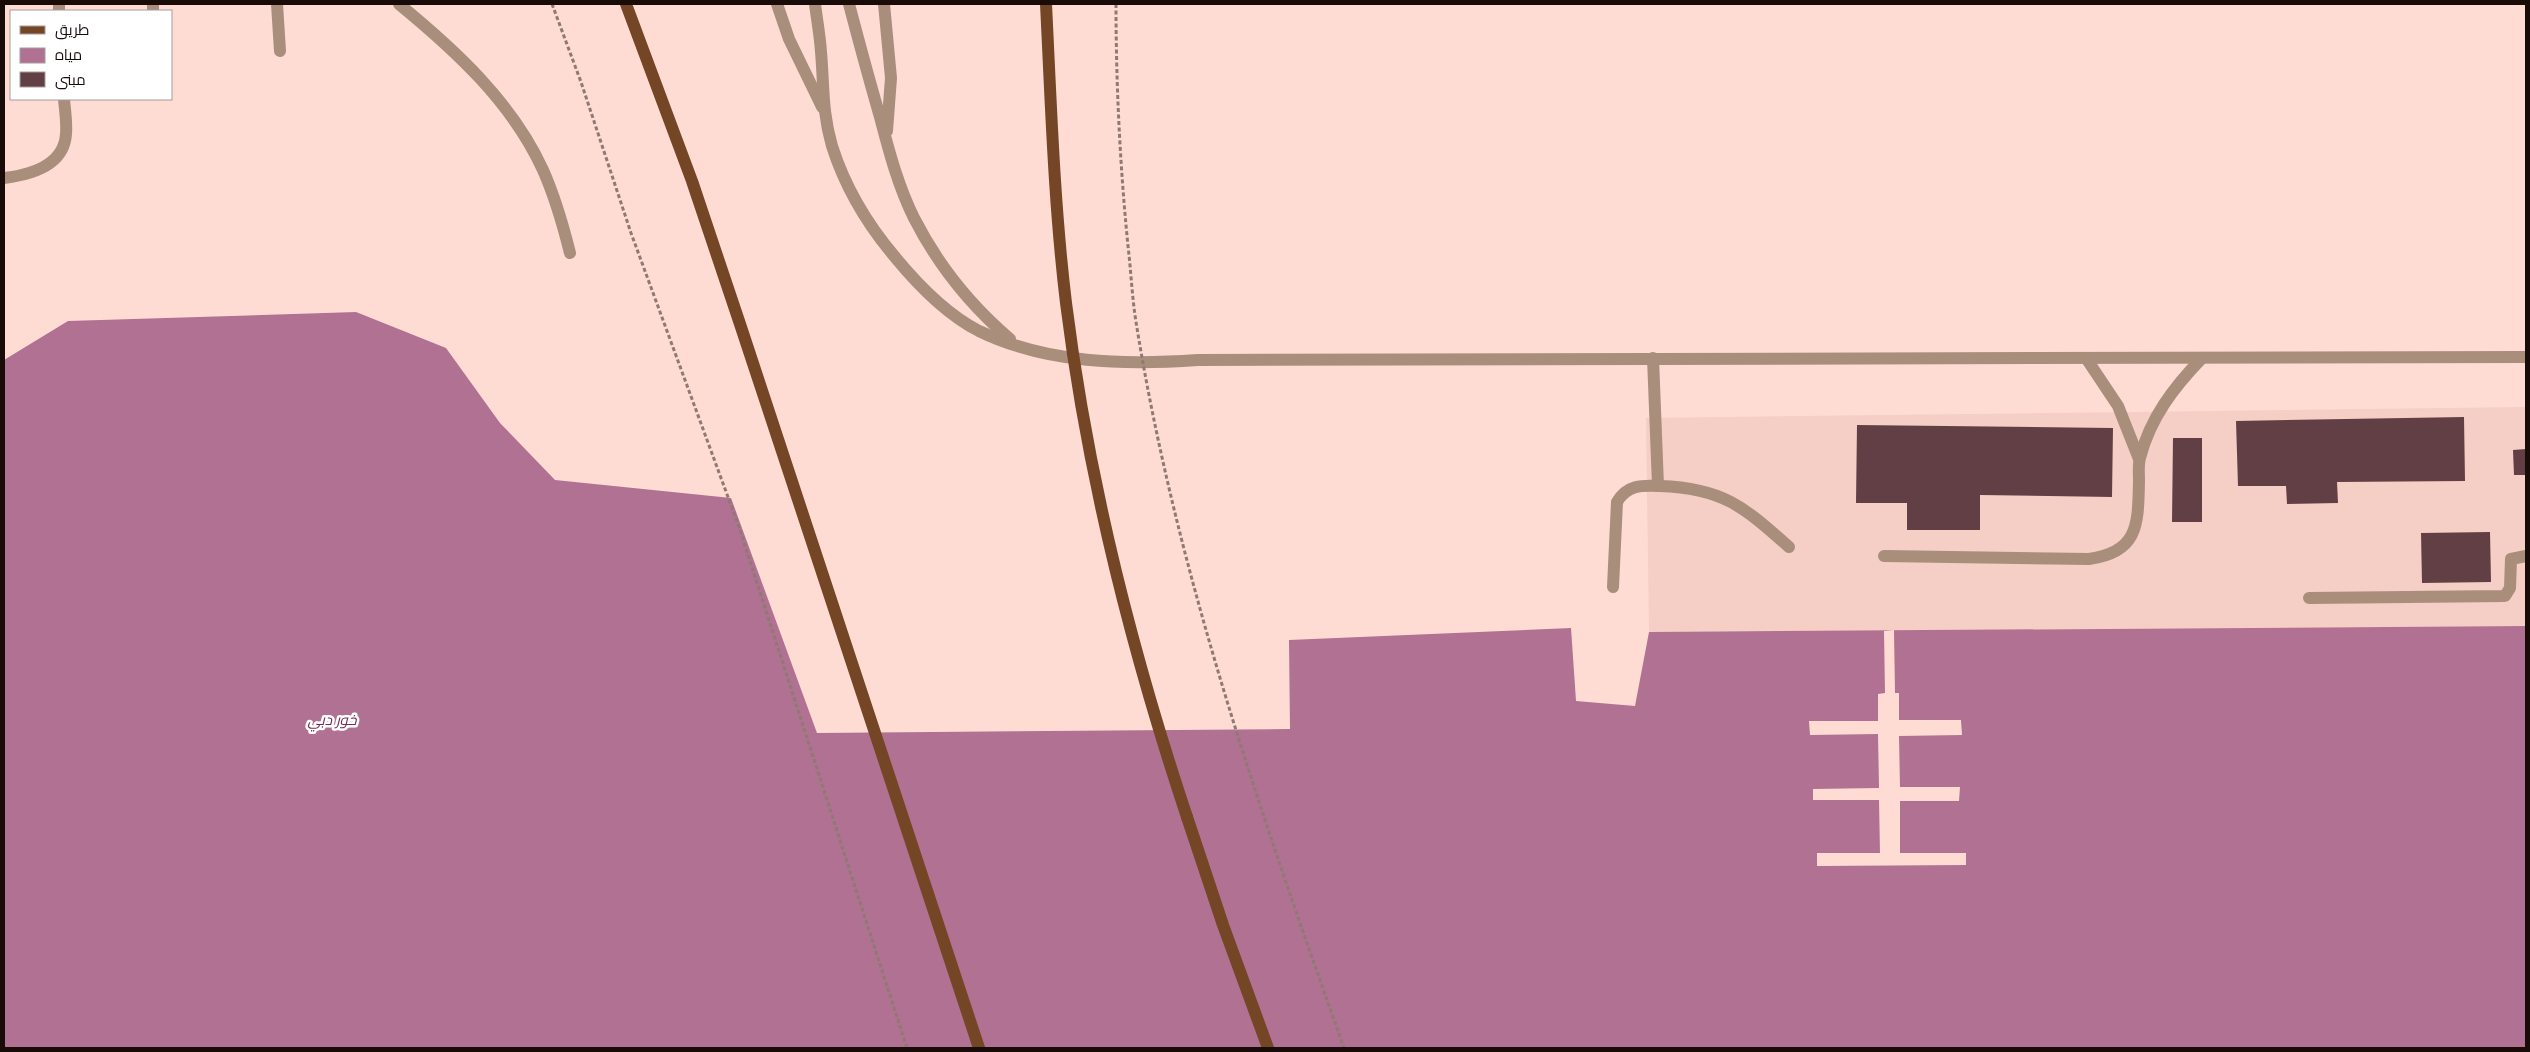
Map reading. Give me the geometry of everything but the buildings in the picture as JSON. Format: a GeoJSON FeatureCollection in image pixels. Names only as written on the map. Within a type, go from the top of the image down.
{"type":"FeatureCollection","features":[{"type":"Feature","properties":{"kind":"main road"},"geometry":{"type":"LineString","coordinates":[[626,4],[692,181],[978,1048]]}},
{"type":"Feature","properties":{"kind":"main road"},"geometry":{"type":"LineString","coordinates":[[1046,4],[1054,183],[1066,303],[1084,423],[1103,523],[1127,622],[1155,720],[1223,925],[1268,1048]]}},
{"type":"Feature","properties":{"kind":"street"},"geometry":{"type":"LineString","coordinates":[[277,4],[280,51]]}},
{"type":"Feature","properties":{"kind":"street"},"geometry":{"type":"LineString","coordinates":[[399,4],[465,63],[495,95],[522,130],[543,170],[559,210],[570,254]]}},
{"type":"Feature","properties":{"kind":"street"},"geometry":{"type":"LineString","coordinates":[[777,4],[804,74],[823,108]]}},
{"type":"Feature","properties":{"kind":"street"},"geometry":{"type":"LineString","coordinates":[[815,4],[822,52],[823,108],[832,146],[846,183],[864,217],[914,280],[944,308],[979,331],[1017,346],[1059,356],[1103,362],[1149,363],[1208,360],[1653,358],[2526,357]]}},
{"type":"Feature","properties":{"kind":"street"},"geometry":{"type":"LineString","coordinates":[[849,4],[900,186],[913,217],[934,254],[958,287],[986,318],[1017,346]]}},
{"type":"Feature","properties":{"kind":"street"},"geometry":{"type":"LineString","coordinates":[[884,4],[891,78],[886,139]]}},
{"type":"Feature","properties":{"kind":"street"},"geometry":{"type":"LineString","coordinates":[[4,178],[40,171],[57,157],[66,136],[64,100]]}},
{"type":"Feature","properties":{"kind":"street"},"geometry":{"type":"LineString","coordinates":[[1653,358],[1658,486]]}},
{"type":"Feature","properties":{"kind":"street"},"geometry":{"type":"LineString","coordinates":[[2086,358],[2118,406],[2139,459]]}},
{"type":"Feature","properties":{"kind":"street"},"geometry":{"type":"LineString","coordinates":[[1884,556],[2089,559],[2108,556],[2124,546],[2135,530],[2138,511],[2139,459],[2163,404],[2181,379],[2202,358]]}},
{"type":"Feature","properties":{"kind":"street"},"geometry":{"type":"LineString","coordinates":[[1613,587],[1617,502],[1622,493],[1631,487],[1692,487],[1721,496],[1753,516],[1789,547]]}},
{"type":"Feature","properties":{"kind":"street"},"geometry":{"type":"LineString","coordinates":[[2309,598],[2505,596],[2510,588],[2511,559],[2526,556]]}},
{"type":"Feature","properties":{"kind":"path"},"geometry":{"type":"LineString","coordinates":[[552,4],[581,82],[631,233],[738,528],[906,1048]]}},
{"type":"Feature","properties":{"kind":"path"},"geometry":{"type":"LineString","coordinates":[[1116,4],[1116,64],[1121,174],[1136,320],[1163,463],[1198,607],[1292,901],[1344,1048]]}},
{"type":"Feature","properties":{"kind":"shaded area"},"geometry":{"type":"Polygon","coordinates":[[[2526,407],[2526,626],[1649,632],[1646,418],[2526,407]]]}},
{"type":"Feature","properties":{"kind":"water","name":"خور دبي"},"geometry":{"type":"Polygon","coordinates":[[[356,312],[446,348],[500,423],[555,480],[731,498],[817,733],[1290,729],[1289,640],[1571,628],[1576,701],[1635,706],[1649,632],[2526,626],[2526,1048],[4,1048],[4,360],[68,321],[356,312]]]}},
{"type":"Feature","properties":{"kind":"pier"},"geometry":{"type":"Polygon","coordinates":[[[1894,630],[1895,693],[1899,693],[1899,720],[1961,720],[1962,735],[1899,736],[1900,787],[1960,787],[1959,801],[1900,801],[1900,853],[1966,853],[1966,865],[1817,866],[1817,853],[1880,853],[1879,800],[1813,800],[1813,789],[1879,788],[1878,734],[1810,735],[1809,721],[1878,721],[1878,694],[1885,693],[1884,631],[1894,630]]]}}]}
